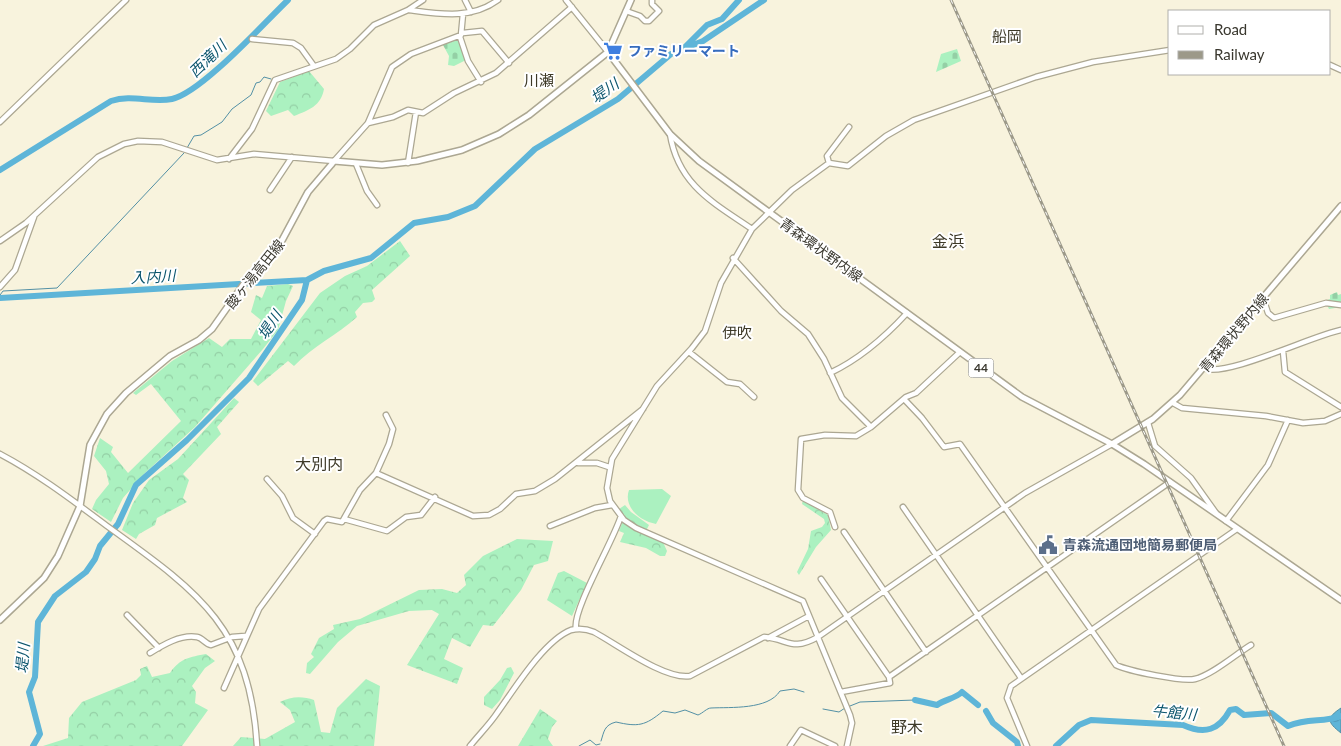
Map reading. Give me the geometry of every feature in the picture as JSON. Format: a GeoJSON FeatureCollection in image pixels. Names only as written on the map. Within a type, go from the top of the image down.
{"type":"FeatureCollection","features":[{"type":"Feature","properties":{"kind":"main road"},"geometry":{"type":"LineString","coordinates":[[334,161],[356,164],[408,163],[462,150],[499,134],[529,115],[608,52],[631,0]]}},
{"type":"Feature","properties":{"kind":"main road","name":"青森環状野内線"},"geometry":{"type":"LineString","coordinates":[[608,52],[670,134],[687,152],[1022,397],[1112,444],[1341,600]]}},
{"type":"Feature","properties":{"kind":"main road","name":"酸ヶ湯高田線"},"geometry":{"type":"LineString","coordinates":[[0,620],[52,568],[80,506],[90,445],[107,414],[126,393],[170,356],[199,340],[212,329],[248,278],[280,246],[308,192],[334,161]]}},
{"type":"Feature","properties":{"kind":"main road","name":"青森環状野内線"},"geometry":{"type":"LineString","coordinates":[[1112,444],[1148,423],[1173,403],[1341,206]]}},
{"type":"Feature","properties":{"kind":"street"},"geometry":{"type":"LineString","coordinates":[[0,122],[126,0]]}},
{"type":"Feature","properties":{"kind":"street"},"geometry":{"type":"LineString","coordinates":[[229,158],[252,129],[275,80],[330,62],[342,56],[368,28],[408,10],[423,0]]}},
{"type":"Feature","properties":{"kind":"street"},"geometry":{"type":"LineString","coordinates":[[465,0],[471,12]]}},
{"type":"Feature","properties":{"kind":"street"},"geometry":{"type":"LineString","coordinates":[[408,10],[463,14],[498,0]]}},
{"type":"Feature","properties":{"kind":"street"},"geometry":{"type":"LineString","coordinates":[[566,0],[608,52]]}},
{"type":"Feature","properties":{"kind":"street"},"geometry":{"type":"LineString","coordinates":[[626,11],[640,16],[645,21],[649,20],[659,11],[652,4],[652,0]]}},
{"type":"Feature","properties":{"kind":"street"},"geometry":{"type":"LineString","coordinates":[[368,123],[393,117],[408,110],[423,113],[454,93],[482,82],[509,63],[572,7]]}},
{"type":"Feature","properties":{"kind":"street"},"geometry":{"type":"LineString","coordinates":[[463,14],[461,35],[468,61],[482,82]]}},
{"type":"Feature","properties":{"kind":"street"},"geometry":{"type":"LineString","coordinates":[[0,241],[35,216],[98,157],[124,144],[156,142],[211,159],[254,154],[334,161],[368,123],[389,72],[398,62],[411,54],[461,35],[482,30],[509,63]]}},
{"type":"Feature","properties":{"kind":"street"},"geometry":{"type":"LineString","coordinates":[[252,39],[293,43],[301,48],[314,66]]}},
{"type":"Feature","properties":{"kind":"street"},"geometry":{"type":"LineString","coordinates":[[847,746],[852,723],[803,601],[636,528],[621,516],[612,505],[606,488],[609,467],[657,386],[689,352],[708,326],[721,283],[733,258],[752,229],[792,190],[829,163],[848,166],[886,136],[913,120],[1023,81],[1093,62],[1168,50]]}},
{"type":"Feature","properties":{"kind":"street"},"geometry":{"type":"LineString","coordinates":[[408,163],[416,112]]}},
{"type":"Feature","properties":{"kind":"street"},"geometry":{"type":"LineString","coordinates":[[829,163],[827,156],[848,127]]}},
{"type":"Feature","properties":{"kind":"street"},"geometry":{"type":"LineString","coordinates":[[670,134],[672,146],[684,172],[692,183],[711,203],[752,229]]}},
{"type":"Feature","properties":{"kind":"street"},"geometry":{"type":"LineString","coordinates":[[270,190],[292,156]]}},
{"type":"Feature","properties":{"kind":"street"},"geometry":{"type":"LineString","coordinates":[[356,164],[367,191],[377,205]]}},
{"type":"Feature","properties":{"kind":"street"},"geometry":{"type":"LineString","coordinates":[[0,287],[15,270],[35,216]]}},
{"type":"Feature","properties":{"kind":"street"},"geometry":{"type":"LineString","coordinates":[[733,258],[782,311],[808,334],[824,359],[842,398],[870,427]]}},
{"type":"Feature","properties":{"kind":"street"},"geometry":{"type":"LineString","coordinates":[[1263,298],[1268,313],[1274,318],[1326,303],[1341,304]]}},
{"type":"Feature","properties":{"kind":"street"},"geometry":{"type":"LineString","coordinates":[[830,373],[850,363],[876,344],[907,313]]}},
{"type":"Feature","properties":{"kind":"street"},"geometry":{"type":"LineString","coordinates":[[1204,368],[1214,371],[1283,351],[1341,330]]}},
{"type":"Feature","properties":{"kind":"street"},"geometry":{"type":"LineString","coordinates":[[1283,351],[1285,372],[1341,407]]}},
{"type":"Feature","properties":{"kind":"street"},"geometry":{"type":"LineString","coordinates":[[689,352],[727,382],[740,384],[754,397]]}},
{"type":"Feature","properties":{"kind":"street"},"geometry":{"type":"LineString","coordinates":[[835,527],[830,512],[803,498],[798,490],[801,439],[825,435],[856,436],[904,399],[916,393],[960,352]]}},
{"type":"Feature","properties":{"kind":"street"},"geometry":{"type":"LineString","coordinates":[[904,399],[922,418],[944,448],[960,444],[1111,661],[1123,668],[1185,680],[1196,679],[1251,644]]}},
{"type":"Feature","properties":{"kind":"street"},"geometry":{"type":"LineString","coordinates":[[1173,403],[1182,408],[1316,423],[1341,414]]}},
{"type":"Feature","properties":{"kind":"street"},"geometry":{"type":"LineString","coordinates":[[376,474],[392,482],[435,497],[473,516],[489,515],[500,509],[516,494],[535,491],[578,463],[642,409]]}},
{"type":"Feature","properties":{"kind":"street"},"geometry":{"type":"LineString","coordinates":[[224,688],[245,636],[263,602],[326,519],[341,522],[360,490],[376,474],[392,433],[391,423],[386,415]]}},
{"type":"Feature","properties":{"kind":"street"},"geometry":{"type":"LineString","coordinates":[[1226,521],[1268,465],[1288,420]]}},
{"type":"Feature","properties":{"kind":"street"},"geometry":{"type":"LineString","coordinates":[[1148,423],[1155,446],[1191,478],[1216,514]]}},
{"type":"Feature","properties":{"kind":"street"},"geometry":{"type":"LineString","coordinates":[[470,746],[496,715],[520,677],[561,636],[576,629],[594,632],[665,672],[679,677],[690,676],[759,639],[768,638],[798,645],[818,637],[1039,484],[1112,444]]}},
{"type":"Feature","properties":{"kind":"street"},"geometry":{"type":"LineString","coordinates":[[0,454],[34,472],[171,572],[198,595],[229,638],[237,655],[254,707],[257,746]]}},
{"type":"Feature","properties":{"kind":"street"},"geometry":{"type":"LineString","coordinates":[[578,463],[597,463],[609,467]]}},
{"type":"Feature","properties":{"kind":"street"},"geometry":{"type":"LineString","coordinates":[[267,479],[282,496],[293,518],[316,534]]}},
{"type":"Feature","properties":{"kind":"street"},"geometry":{"type":"LineString","coordinates":[[889,677],[1170,482]]}},
{"type":"Feature","properties":{"kind":"street"},"geometry":{"type":"LineString","coordinates":[[344,519],[387,531],[406,518],[420,515],[435,497]]}},
{"type":"Feature","properties":{"kind":"street"},"geometry":{"type":"LineString","coordinates":[[550,526],[595,508],[612,505]]}},
{"type":"Feature","properties":{"kind":"street"},"geometry":{"type":"LineString","coordinates":[[903,508],[1022,678]]}},
{"type":"Feature","properties":{"kind":"street"},"geometry":{"type":"LineString","coordinates":[[576,629],[574,622],[621,516]]}},
{"type":"Feature","properties":{"kind":"street"},"geometry":{"type":"LineString","coordinates":[[1027,746],[1007,694],[1011,686],[1237,529]]}},
{"type":"Feature","properties":{"kind":"street"},"geometry":{"type":"LineString","coordinates":[[844,532],[926,652]]}},
{"type":"Feature","properties":{"kind":"street"},"geometry":{"type":"LineString","coordinates":[[820,579],[889,677],[890,683],[841,692]]}},
{"type":"Feature","properties":{"kind":"street"},"geometry":{"type":"LineString","coordinates":[[127,615],[159,648]]}},
{"type":"Feature","properties":{"kind":"street"},"geometry":{"type":"LineString","coordinates":[[768,638],[809,616]]}},
{"type":"Feature","properties":{"kind":"street"},"geometry":{"type":"LineString","coordinates":[[150,653],[188,637],[198,637],[209,645],[229,638],[245,636]]}},
{"type":"Feature","properties":{"kind":"street"},"geometry":{"type":"LineString","coordinates":[[790,746],[801,730],[835,746]]}},
{"type":"Feature","properties":{"kind":"green space"},"geometry":{"type":"Polygon","coordinates":[[[459,39],[466,60],[454,66],[448,65],[449,56],[443,45],[459,39]]]}},
{"type":"Feature","properties":{"kind":"green space"},"geometry":{"type":"Polygon","coordinates":[[[957,49],[961,61],[936,72],[941,54],[957,49]]]}},
{"type":"Feature","properties":{"kind":"green space"},"geometry":{"type":"Polygon","coordinates":[[[309,71],[324,89],[320,100],[309,109],[294,116],[288,110],[271,116],[266,111],[280,82],[309,71]]]}},
{"type":"Feature","properties":{"kind":"green space"},"geometry":{"type":"Polygon","coordinates":[[[400,241],[410,256],[372,290],[375,299],[372,302],[363,303],[355,312],[357,317],[309,352],[294,366],[288,361],[258,386],[253,381],[320,293],[345,276],[367,266],[400,241]]]}},
{"type":"Feature","properties":{"kind":"green space"},"geometry":{"type":"Polygon","coordinates":[[[288,284],[293,286],[286,301],[278,330],[263,349],[195,427],[145,473],[123,498],[111,522],[92,509],[96,500],[109,484],[106,471],[94,456],[100,438],[113,447],[111,452],[128,473],[181,421],[151,384],[136,395],[133,393],[172,361],[209,338],[222,347],[230,339],[251,339],[261,320],[251,312],[256,295],[262,298],[267,286],[288,284]]]}},
{"type":"Feature","properties":{"kind":"green space"},"geometry":{"type":"Polygon","coordinates":[[[1337,292],[1338,295],[1341,294],[1341,307],[1329,309],[1325,301],[1330,299],[1330,295],[1337,292]]]}},
{"type":"Feature","properties":{"kind":"green space"},"geometry":{"type":"Polygon","coordinates":[[[234,398],[239,402],[217,427],[221,434],[183,474],[189,480],[183,498],[187,502],[157,518],[155,525],[139,534],[136,539],[122,530],[133,503],[149,480],[178,459],[234,398]]]}},
{"type":"Feature","properties":{"kind":"green space"},"geometry":{"type":"Polygon","coordinates":[[[662,489],[671,496],[656,524],[644,520],[634,512],[628,502],[629,490],[662,489]]]}},
{"type":"Feature","properties":{"kind":"green space"},"geometry":{"type":"Polygon","coordinates":[[[803,501],[828,515],[831,530],[816,547],[799,575],[797,572],[808,549],[811,531],[822,527],[825,523],[824,519],[802,504],[803,501]]]}},
{"type":"Feature","properties":{"kind":"green space"},"geometry":{"type":"Polygon","coordinates":[[[625,505],[631,512],[649,525],[645,533],[662,540],[667,551],[665,556],[660,556],[646,548],[620,542],[624,533],[619,531],[625,516],[619,509],[625,505]]]}},
{"type":"Feature","properties":{"kind":"green space"},"geometry":{"type":"Polygon","coordinates":[[[517,539],[553,541],[548,561],[534,565],[521,590],[493,626],[483,625],[470,647],[452,638],[444,659],[463,668],[457,684],[407,665],[439,614],[432,610],[409,611],[357,626],[338,642],[310,674],[306,673],[307,663],[314,657],[311,654],[319,638],[334,629],[333,625],[360,619],[419,590],[442,589],[457,593],[466,585],[464,575],[483,556],[517,539]]]}},
{"type":"Feature","properties":{"kind":"green space"},"geometry":{"type":"Polygon","coordinates":[[[564,571],[587,583],[572,616],[547,600],[558,573],[564,571]]]}},
{"type":"Feature","properties":{"kind":"green space"},"geometry":{"type":"Polygon","coordinates":[[[206,654],[215,661],[205,668],[192,686],[196,692],[195,703],[208,710],[182,746],[43,746],[68,738],[69,718],[82,702],[136,680],[141,675],[140,669],[147,666],[152,677],[170,673],[182,661],[190,657],[206,654]]]}},
{"type":"Feature","properties":{"kind":"green space"},"geometry":{"type":"Polygon","coordinates":[[[511,667],[514,673],[500,700],[492,709],[484,705],[484,697],[500,680],[507,668],[511,667]]]}},
{"type":"Feature","properties":{"kind":"green space"},"geometry":{"type":"Polygon","coordinates":[[[366,679],[380,686],[374,746],[233,746],[241,737],[265,739],[295,722],[290,710],[280,702],[293,698],[301,697],[314,700],[321,732],[330,733],[337,708],[366,679]]]}},
{"type":"Feature","properties":{"kind":"green space"},"geometry":{"type":"Polygon","coordinates":[[[540,709],[557,721],[552,727],[548,739],[553,746],[518,746],[540,709]]]}},
{"type":"Feature","properties":{"kind":"water"},"geometry":{"type":"Polygon","coordinates":[[[1341,708],[1341,733],[1333,726],[1330,720],[1341,708]]]}},
{"type":"Feature","properties":{"kind":"waterway","name":"西滝川"},"geometry":{"type":"LineString","coordinates":[[0,170],[111,101],[126,98],[164,100],[184,94],[215,71],[288,0]]}},
{"type":"Feature","properties":{"kind":"waterway","name":"堤川"},"geometry":{"type":"LineString","coordinates":[[685,47],[707,25],[722,19],[739,0]]}},
{"type":"Feature","properties":{"kind":"waterway","name":"堤川"},"geometry":{"type":"LineString","coordinates":[[33,746],[40,734],[29,692],[35,677],[38,622],[55,596],[86,572],[95,559],[100,546],[118,524],[136,485],[187,440],[249,378],[302,300],[307,280],[324,271],[371,258],[414,223],[448,217],[475,206],[535,149],[618,99],[671,54],[703,41],[764,0]]}},
{"type":"Feature","properties":{"kind":"waterway"},"geometry":{"type":"LineString","coordinates":[[187,148],[194,136],[201,135],[222,122],[232,109],[251,95],[256,83],[260,82],[264,77],[271,79]]}},
{"type":"Feature","properties":{"kind":"waterway"},"geometry":{"type":"LineString","coordinates":[[0,295],[3,291],[57,288],[184,153]]}},
{"type":"Feature","properties":{"kind":"waterway","name":"入内川"},"geometry":{"type":"LineString","coordinates":[[0,298],[307,280]]}},
{"type":"Feature","properties":{"kind":"waterway"},"geometry":{"type":"LineString","coordinates":[[601,741],[607,727],[616,722],[636,725],[651,720],[663,711],[675,713],[685,710],[698,715],[709,708],[748,706],[767,702],[780,691],[794,689],[804,692]]}},
{"type":"Feature","properties":{"kind":"waterway","name":"牛館川"},"geometry":{"type":"LineString","coordinates":[[915,700],[937,705],[962,692],[978,705]]}},
{"type":"Feature","properties":{"kind":"waterway"},"geometry":{"type":"LineString","coordinates":[[850,706],[860,702],[915,700]]}},
{"type":"Feature","properties":{"kind":"waterway"},"geometry":{"type":"LineString","coordinates":[[823,709],[839,712],[845,708]]}},
{"type":"Feature","properties":{"kind":"waterway","name":"牛館川"},"geometry":{"type":"LineString","coordinates":[[1056,746],[1079,725],[1091,720],[1183,725],[1198,730],[1205,730],[1216,726],[1226,717],[1230,710],[1236,709],[1244,715],[1271,713],[1288,726],[1341,716]]}},
{"type":"Feature","properties":{"kind":"waterway","name":"牛館川"},"geometry":{"type":"LineString","coordinates":[[986,711],[993,723],[1017,742],[1018,746]]}},
{"type":"Feature","properties":{"kind":"waterway"},"geometry":{"type":"LineString","coordinates":[[579,746],[590,740],[596,745],[600,744]]}},
{"type":"Feature","properties":{"kind":"railway"},"geometry":{"type":"LineString","coordinates":[[951,0],[1284,746]]}},
{"type":"Feature","properties":{"kind":"place","name":"ファミリーマート"},"geometry":{"type":"Point","coordinates":[613,51]}},
{"type":"Feature","properties":{"kind":"place","name":"青森流通団地簡易郵便局"},"geometry":{"type":"Point","coordinates":[1048,545]}},
{"type":"Feature","properties":{"kind":"district","name":"船岡"},"geometry":{"type":"Point","coordinates":[1007,37]}},
{"type":"Feature","properties":{"kind":"district","name":"川瀬"},"geometry":{"type":"Point","coordinates":[539,81]}},
{"type":"Feature","properties":{"kind":"district","name":"金浜"},"geometry":{"type":"Point","coordinates":[948,241]}},
{"type":"Feature","properties":{"kind":"district","name":"伊吹"},"geometry":{"type":"Point","coordinates":[737,333]}},
{"type":"Feature","properties":{"kind":"district","name":"大別内"},"geometry":{"type":"Point","coordinates":[319,464]}},
{"type":"Feature","properties":{"kind":"district","name":"野木"},"geometry":{"type":"Point","coordinates":[907,727]}}]}
